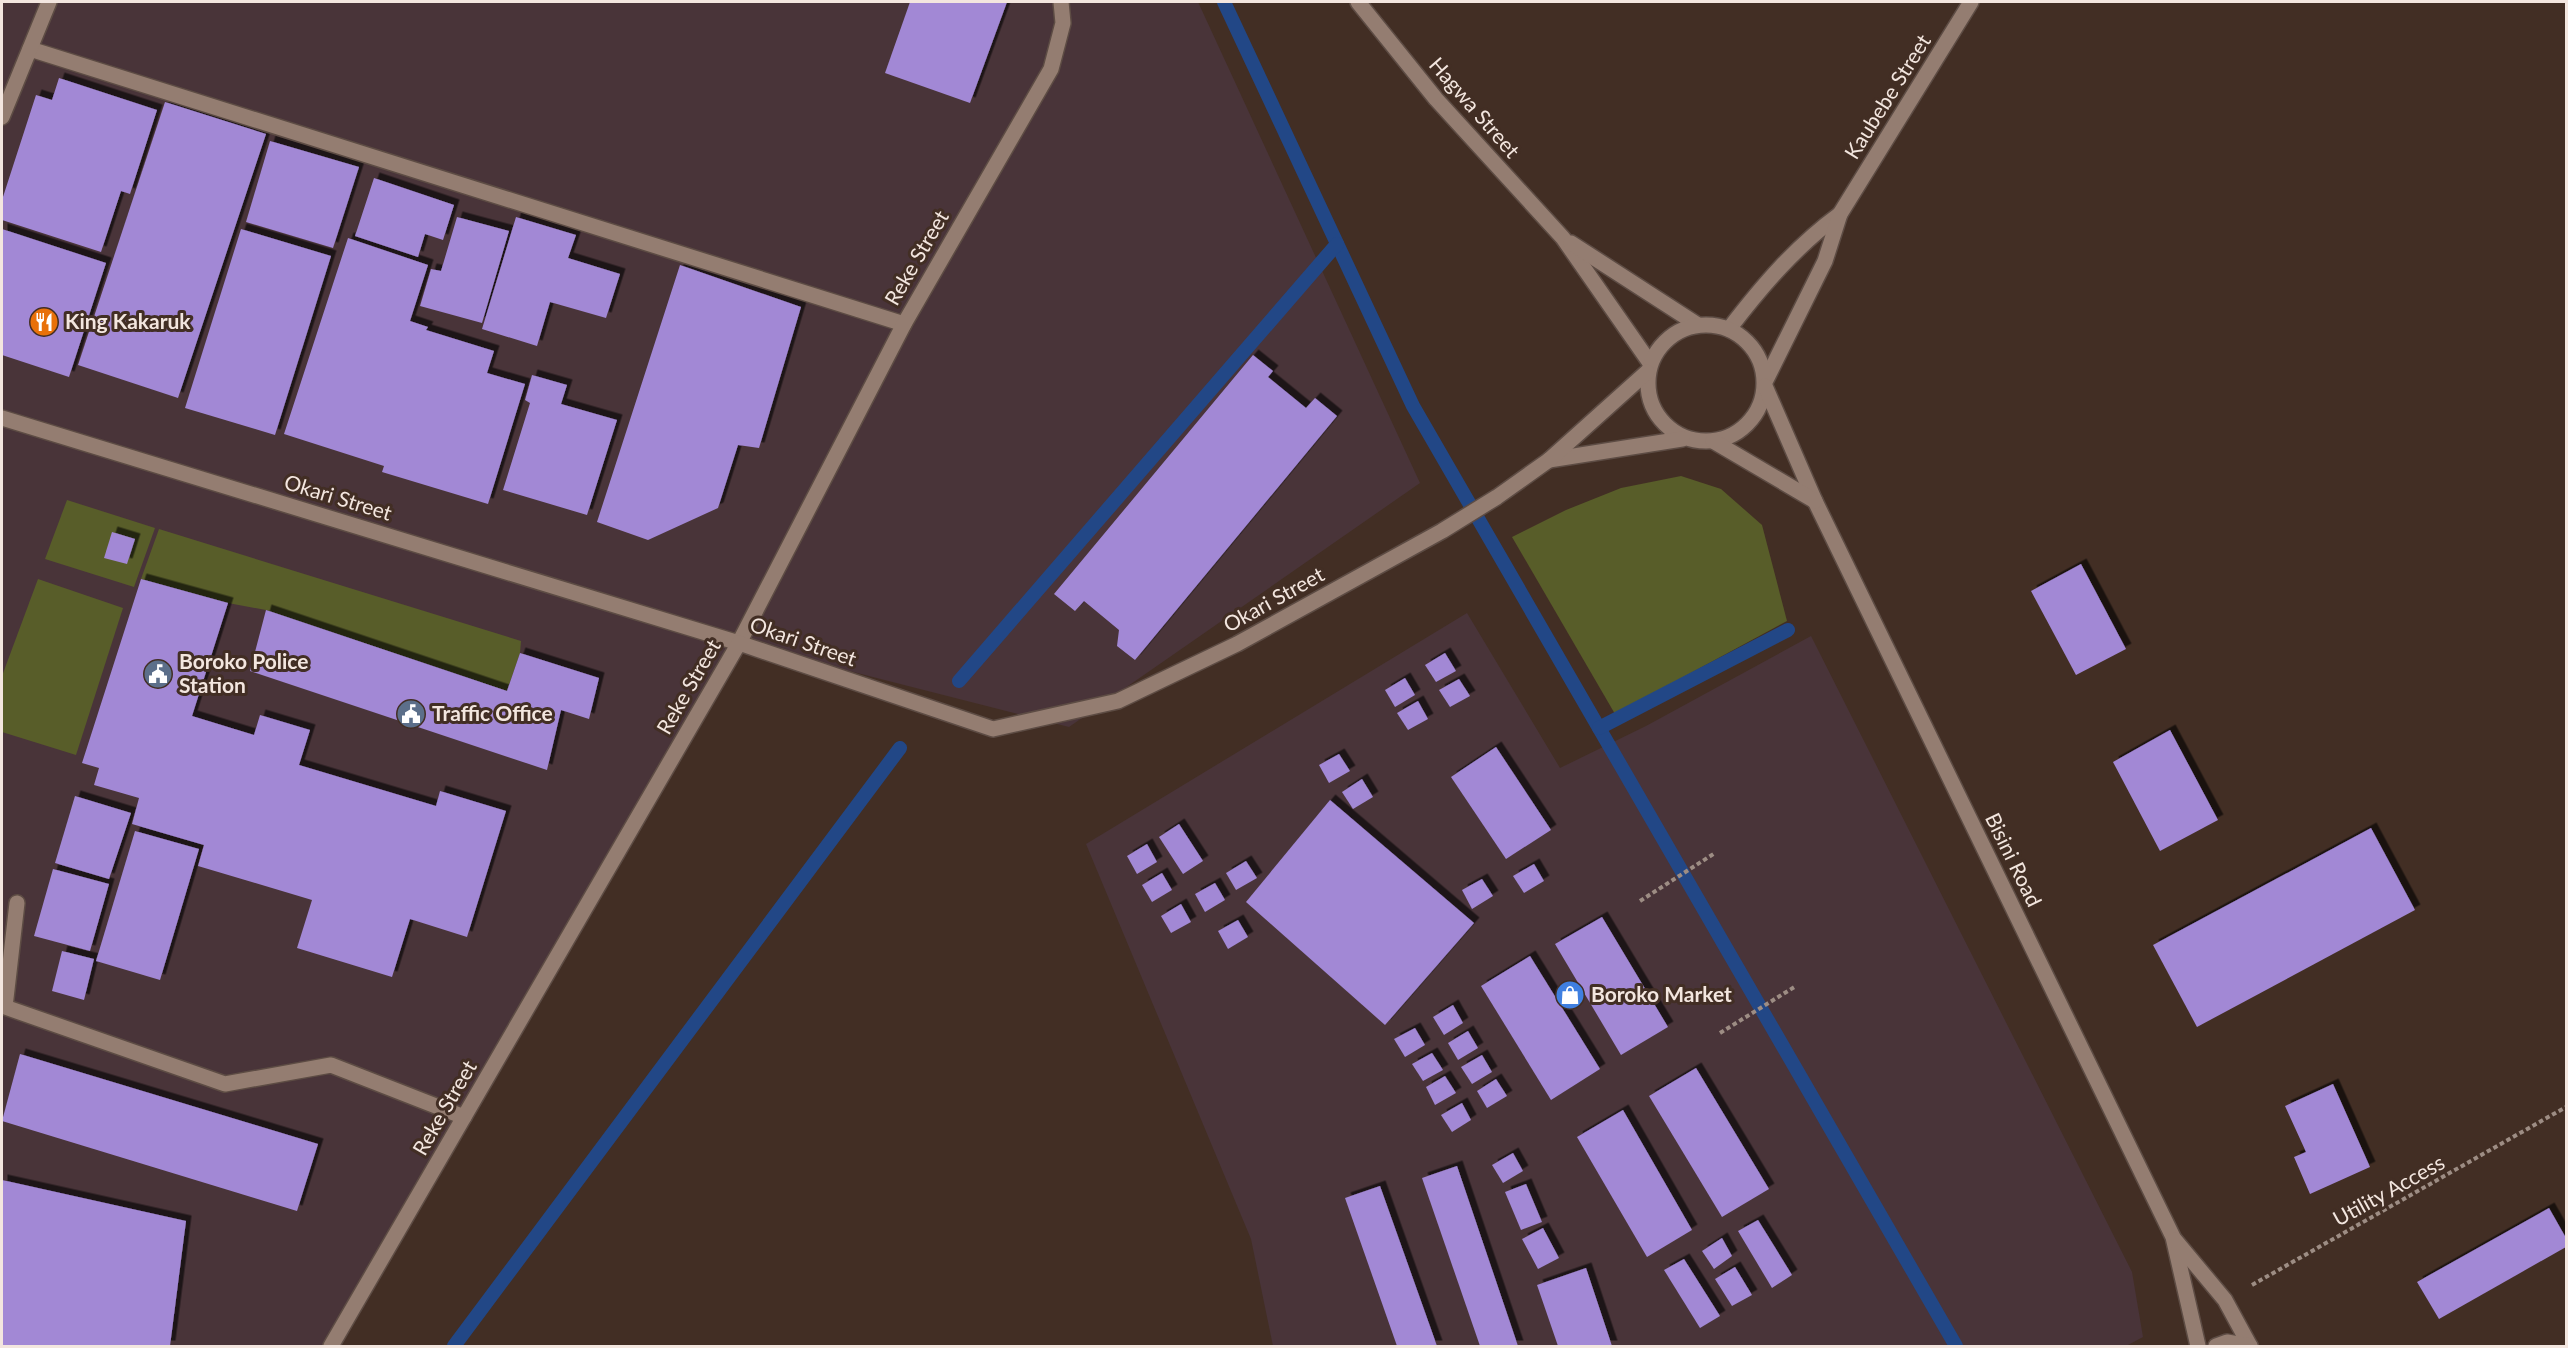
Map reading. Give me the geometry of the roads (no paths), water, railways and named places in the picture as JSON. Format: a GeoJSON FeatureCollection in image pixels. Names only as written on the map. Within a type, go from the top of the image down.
{"type":"FeatureCollection","features":[{"type":"Feature","properties":{"kind":"street"},"geometry":{"type":"LineString","coordinates":[[2,117],[49,2]]}},
{"type":"Feature","properties":{"kind":"street","name":"Reke Street"},"geometry":{"type":"LineString","coordinates":[[331,1347],[739,642],[904,324],[1051,69],[1063,23],[1061,2]]}},
{"type":"Feature","properties":{"kind":"street","name":"Hagwa Street"},"geometry":{"type":"LineString","coordinates":[[1358,2],[1436,99],[1563,238],[1649,368]]}},
{"type":"Feature","properties":{"kind":"street","name":"Kaubebe Street"},"geometry":{"type":"LineString","coordinates":[[1765,384],[1825,261],[1840,214],[1971,2]]}},
{"type":"Feature","properties":{"kind":"street"},"geometry":{"type":"LineString","coordinates":[[30,49],[904,324]]}},
{"type":"Feature","properties":{"kind":"street","name":"Kaubebe Street"},"geometry":{"type":"LineString","coordinates":[[1729,329],[1767,280],[1816,231],[1840,214]]}},
{"type":"Feature","properties":{"kind":"street","name":"Hagwa Street"},"geometry":{"type":"LineString","coordinates":[[1563,238],[1698,325]]}},
{"type":"Feature","properties":{"kind":"street"},"geometry":{"type":"LineString","coordinates":[[1698,325],[1729,329],[1740,336],[1759,356],[1765,384],[1762,402],[1756,415],[1745,427],[1733,436],[1703,442],[1682,439],[1659,418],[1650,402],[1649,368],[1666,340],[1698,325]]}},
{"type":"Feature","properties":{"kind":"street","name":"Okari Street"},"geometry":{"type":"LineString","coordinates":[[2,418],[739,642],[993,729],[1118,701],[1237,644],[1442,531],[1497,497],[1549,460],[1649,368]]}},
{"type":"Feature","properties":{"kind":"street","name":"Bisini Road"},"geometry":{"type":"LineString","coordinates":[[1765,384],[1815,501],[2173,1237],[2198,1347]]}},
{"type":"Feature","properties":{"kind":"street","name":"Okari Street"},"geometry":{"type":"LineString","coordinates":[[1549,460],[1682,439]]}},
{"type":"Feature","properties":{"kind":"street"},"geometry":{"type":"LineString","coordinates":[[1713,441],[1815,501]]}},
{"type":"Feature","properties":{"kind":"street"},"geometry":{"type":"LineString","coordinates":[[17,903],[5,1007],[225,1084],[331,1065],[464,1117]]}},
{"type":"Feature","properties":{"kind":"street","name":"Bisini Road"},"geometry":{"type":"LineString","coordinates":[[2173,1237],[2225,1300],[2250,1346]]}},
{"type":"Feature","properties":{"kind":"street"},"geometry":{"type":"LineString","coordinates":[[2216,1347],[2228,1342],[2250,1346]]}},
{"type":"Feature","properties":{"kind":"waterway"},"geometry":{"type":"LineString","coordinates":[[1224,2],[1413,406],[1956,1346]]}},
{"type":"Feature","properties":{"kind":"waterway"},"geometry":{"type":"LineString","coordinates":[[959,681],[1337,244]]}},
{"type":"Feature","properties":{"kind":"waterway"},"geometry":{"type":"LineString","coordinates":[[1599,728],[1788,630]]}},
{"type":"Feature","properties":{"kind":"waterway"},"geometry":{"type":"LineString","coordinates":[[454,1346],[900,748]]}},
{"type":"Feature","properties":{"kind":"place","name":"King Kakaruk"},"geometry":{"type":"Point","coordinates":[44,322]}},
{"type":"Feature","properties":{"kind":"place","name":"Boroko Police Station"},"geometry":{"type":"Point","coordinates":[158,674]}},
{"type":"Feature","properties":{"kind":"place","name":"Traffic Office"},"geometry":{"type":"Point","coordinates":[411,714]}},
{"type":"Feature","properties":{"kind":"place","name":"Boroko Market"},"geometry":{"type":"Point","coordinates":[1570,995]}}]}
